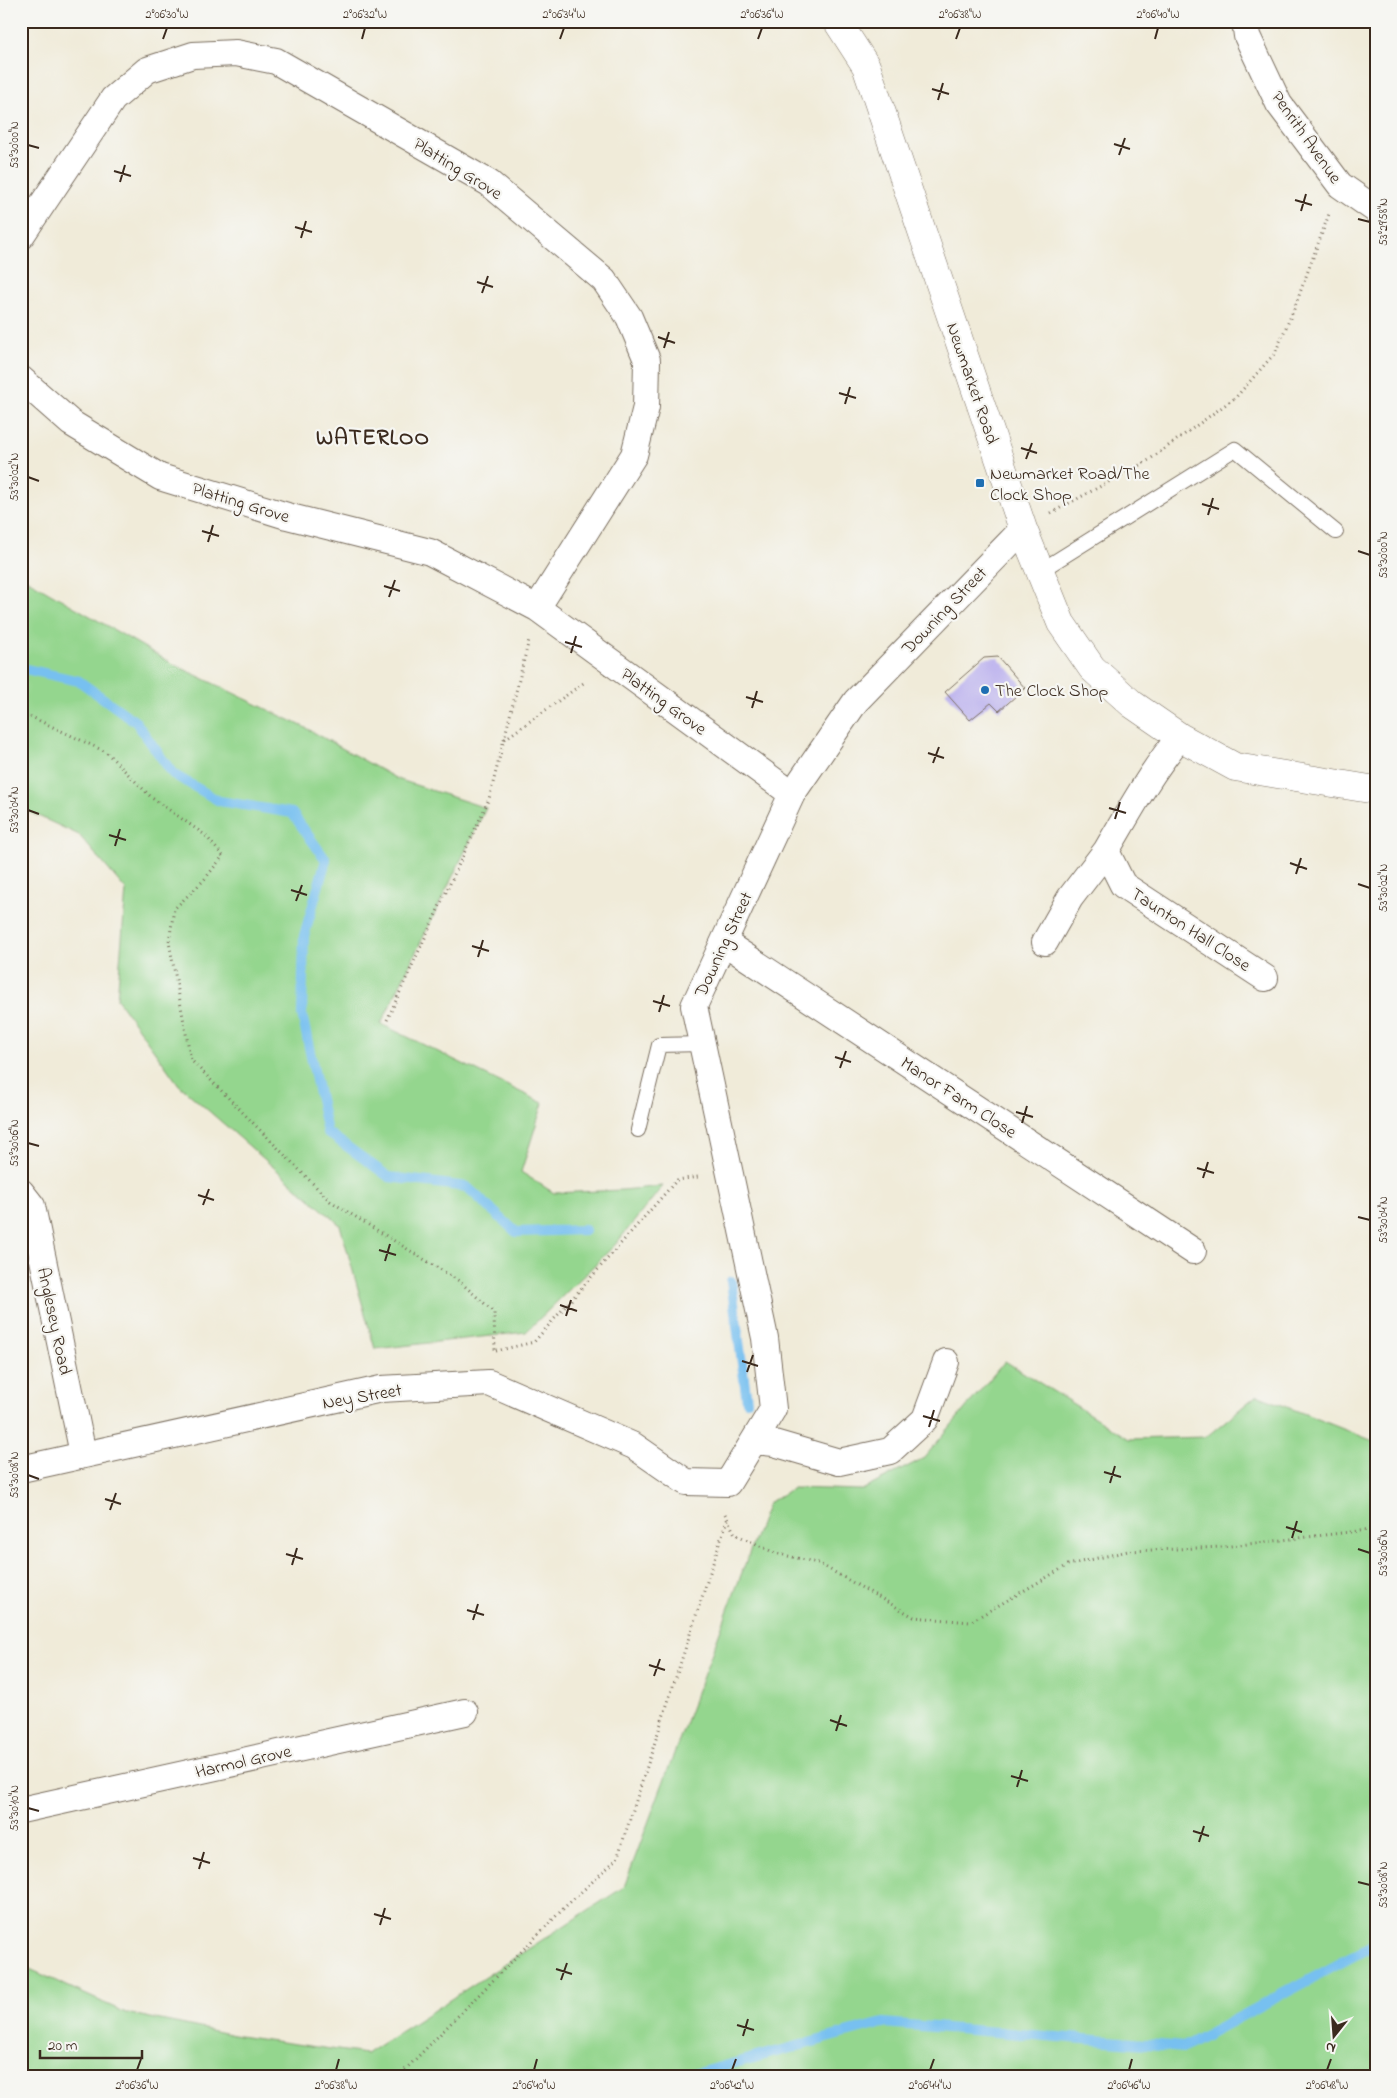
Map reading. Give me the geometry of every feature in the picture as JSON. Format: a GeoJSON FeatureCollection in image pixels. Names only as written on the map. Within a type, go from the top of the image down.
{"type":"FeatureCollection","features":[{"type":"Feature","properties":{"kind":"street","name":"Newmarket Road"},"geometry":{"type":"LineString","coordinates":[[837,21],[866,66],[1023,529],[1061,623],[1092,668],[1132,704],[1180,737],[1236,767],[1376,790]]}},
{"type":"Feature","properties":{"kind":"street","name":"Penrith Avenue"},"geometry":{"type":"LineString","coordinates":[[1245,21],[1247,36],[1279,104],[1340,186],[1376,210]]}},
{"type":"Feature","properties":{"kind":"street","name":"Platting Grove"},"geometry":{"type":"LineString","coordinates":[[21,236],[113,99],[147,70],[193,55],[236,53],[276,62],[489,183],[604,280],[629,317],[647,360],[646,407],[634,455],[537,608]]}},
{"type":"Feature","properties":{"kind":"street","name":"Platting Grove"},"geometry":{"type":"LineString","coordinates":[[21,379],[71,423],[160,478],[287,516],[430,552],[537,608],[792,794]]}},
{"type":"Feature","properties":{"kind":"street","name":"Downing Street"},"geometry":{"type":"LineString","coordinates":[[697,1482],[728,1483],[774,1409],[765,1338],[694,1006],[725,943],[792,794],[856,701],[1023,529]]}},
{"type":"Feature","properties":{"kind":"street"},"geometry":{"type":"LineString","coordinates":[[1045,942],[1070,898],[1106,851],[1142,790],[1180,737]]}},
{"type":"Feature","properties":{"kind":"street","name":"Taunton Hall Close"},"geometry":{"type":"LineString","coordinates":[[1106,851],[1123,885],[1265,978]]}},
{"type":"Feature","properties":{"kind":"street","name":"Manor Farm Close"},"geometry":{"type":"LineString","coordinates":[[725,943],[1193,1251]]}},
{"type":"Feature","properties":{"kind":"street","name":"Anglesey Road"},"geometry":{"type":"LineString","coordinates":[[21,1192],[32,1206],[83,1454]]}},
{"type":"Feature","properties":{"kind":"street"},"geometry":{"type":"LineString","coordinates":[[754,1441],[774,1443],[839,1462],[890,1451],[924,1419],[946,1362]]}},
{"type":"Feature","properties":{"kind":"street","name":"Ney Street"},"geometry":{"type":"LineString","coordinates":[[21,1469],[381,1389],[489,1382],[634,1446],[697,1482]]}},
{"type":"Feature","properties":{"kind":"street","name":"Harmol Grove"},"geometry":{"type":"LineString","coordinates":[[21,1810],[465,1712]]}},
{"type":"Feature","properties":{"kind":"lane"},"geometry":{"type":"LineString","coordinates":[[1040,571],[1235,449],[1336,532]]}},
{"type":"Feature","properties":{"kind":"lane"},"geometry":{"type":"LineString","coordinates":[[638,1130],[659,1045],[702,1044]]}},
{"type":"Feature","properties":{"kind":"path"},"geometry":{"type":"LineString","coordinates":[[1023,529],[1149,460],[1236,397],[1275,353],[1294,309],[1340,186]]}},
{"type":"Feature","properties":{"kind":"path"},"geometry":{"type":"LineString","coordinates":[[387,1020],[489,799],[537,608]]}},
{"type":"Feature","properties":{"kind":"path"},"geometry":{"type":"LineString","coordinates":[[504,740],[612,662]]}},
{"type":"Feature","properties":{"kind":"path"},"geometry":{"type":"LineString","coordinates":[[21,712],[106,752],[152,798],[205,835],[223,856],[204,880],[174,909],[169,942],[191,1060],[330,1201],[459,1281],[494,1312],[495,1352],[489,1382]]}},
{"type":"Feature","properties":{"kind":"path"},"geometry":{"type":"LineString","coordinates":[[486,1353],[534,1342],[678,1180],[729,1173]]}},
{"type":"Feature","properties":{"kind":"path"},"geometry":{"type":"LineString","coordinates":[[697,1482],[727,1519],[735,1534],[775,1553],[818,1563],[914,1617],[970,1622],[1068,1566],[1128,1551],[1222,1547],[1376,1529]]}},
{"type":"Feature","properties":{"kind":"path"},"geometry":{"type":"LineString","coordinates":[[398,2077],[567,1905],[617,1859],[727,1519]]}},
{"type":"Feature","properties":{"kind":"green space"},"geometry":{"type":"Polygon","coordinates":[[[21,576],[173,664],[306,728],[397,779],[486,808],[381,1024],[543,1103],[521,1172],[554,1193],[663,1186],[614,1246],[526,1332],[375,1349],[340,1225],[179,1085],[117,999],[126,890],[79,835],[21,808],[21,576]]]}},
{"type":"Feature","properties":{"kind":"green space"},"geometry":{"type":"Polygon","coordinates":[[[1005,1361],[1129,1439],[1206,1437],[1257,1395],[1376,1442],[1376,2077],[21,2077],[21,1965],[126,2013],[239,2036],[366,2054],[624,1887],[768,1503],[793,1488],[862,1490],[924,1458],[1005,1361]]]}},
{"type":"Feature","properties":{"kind":"building","name":"The Clock Shop"},"geometry":{"type":"Polygon","coordinates":[[[998,657],[1025,688],[999,711],[991,703],[970,720],[945,692],[984,658],[998,657]]]}},
{"type":"Feature","properties":{"kind":"waterway"},"geometry":{"type":"LineString","coordinates":[[21,668],[79,681],[136,722],[173,774],[219,801],[292,813],[326,860],[304,936],[302,1014],[327,1132],[389,1177],[467,1187],[516,1232],[585,1230]]}},
{"type":"Feature","properties":{"kind":"waterway"},"geometry":{"type":"LineString","coordinates":[[731,1281],[747,1401]]}},
{"type":"Feature","properties":{"kind":"waterway"},"geometry":{"type":"LineString","coordinates":[[683,2077],[883,2023],[1184,2047],[1376,1944]]}},
{"type":"Feature","properties":{"kind":"place","name":"Newmarket Road/The Clock Shop"},"geometry":{"type":"Point","coordinates":[980,483]}},
{"type":"Feature","properties":{"kind":"place","name":"The Clock Shop"},"geometry":{"type":"Point","coordinates":[985,690]}},
{"type":"Feature","properties":{"kind":"district","name":"WATERLOO"},"geometry":{"type":"Point","coordinates":[373,436]}}]}
